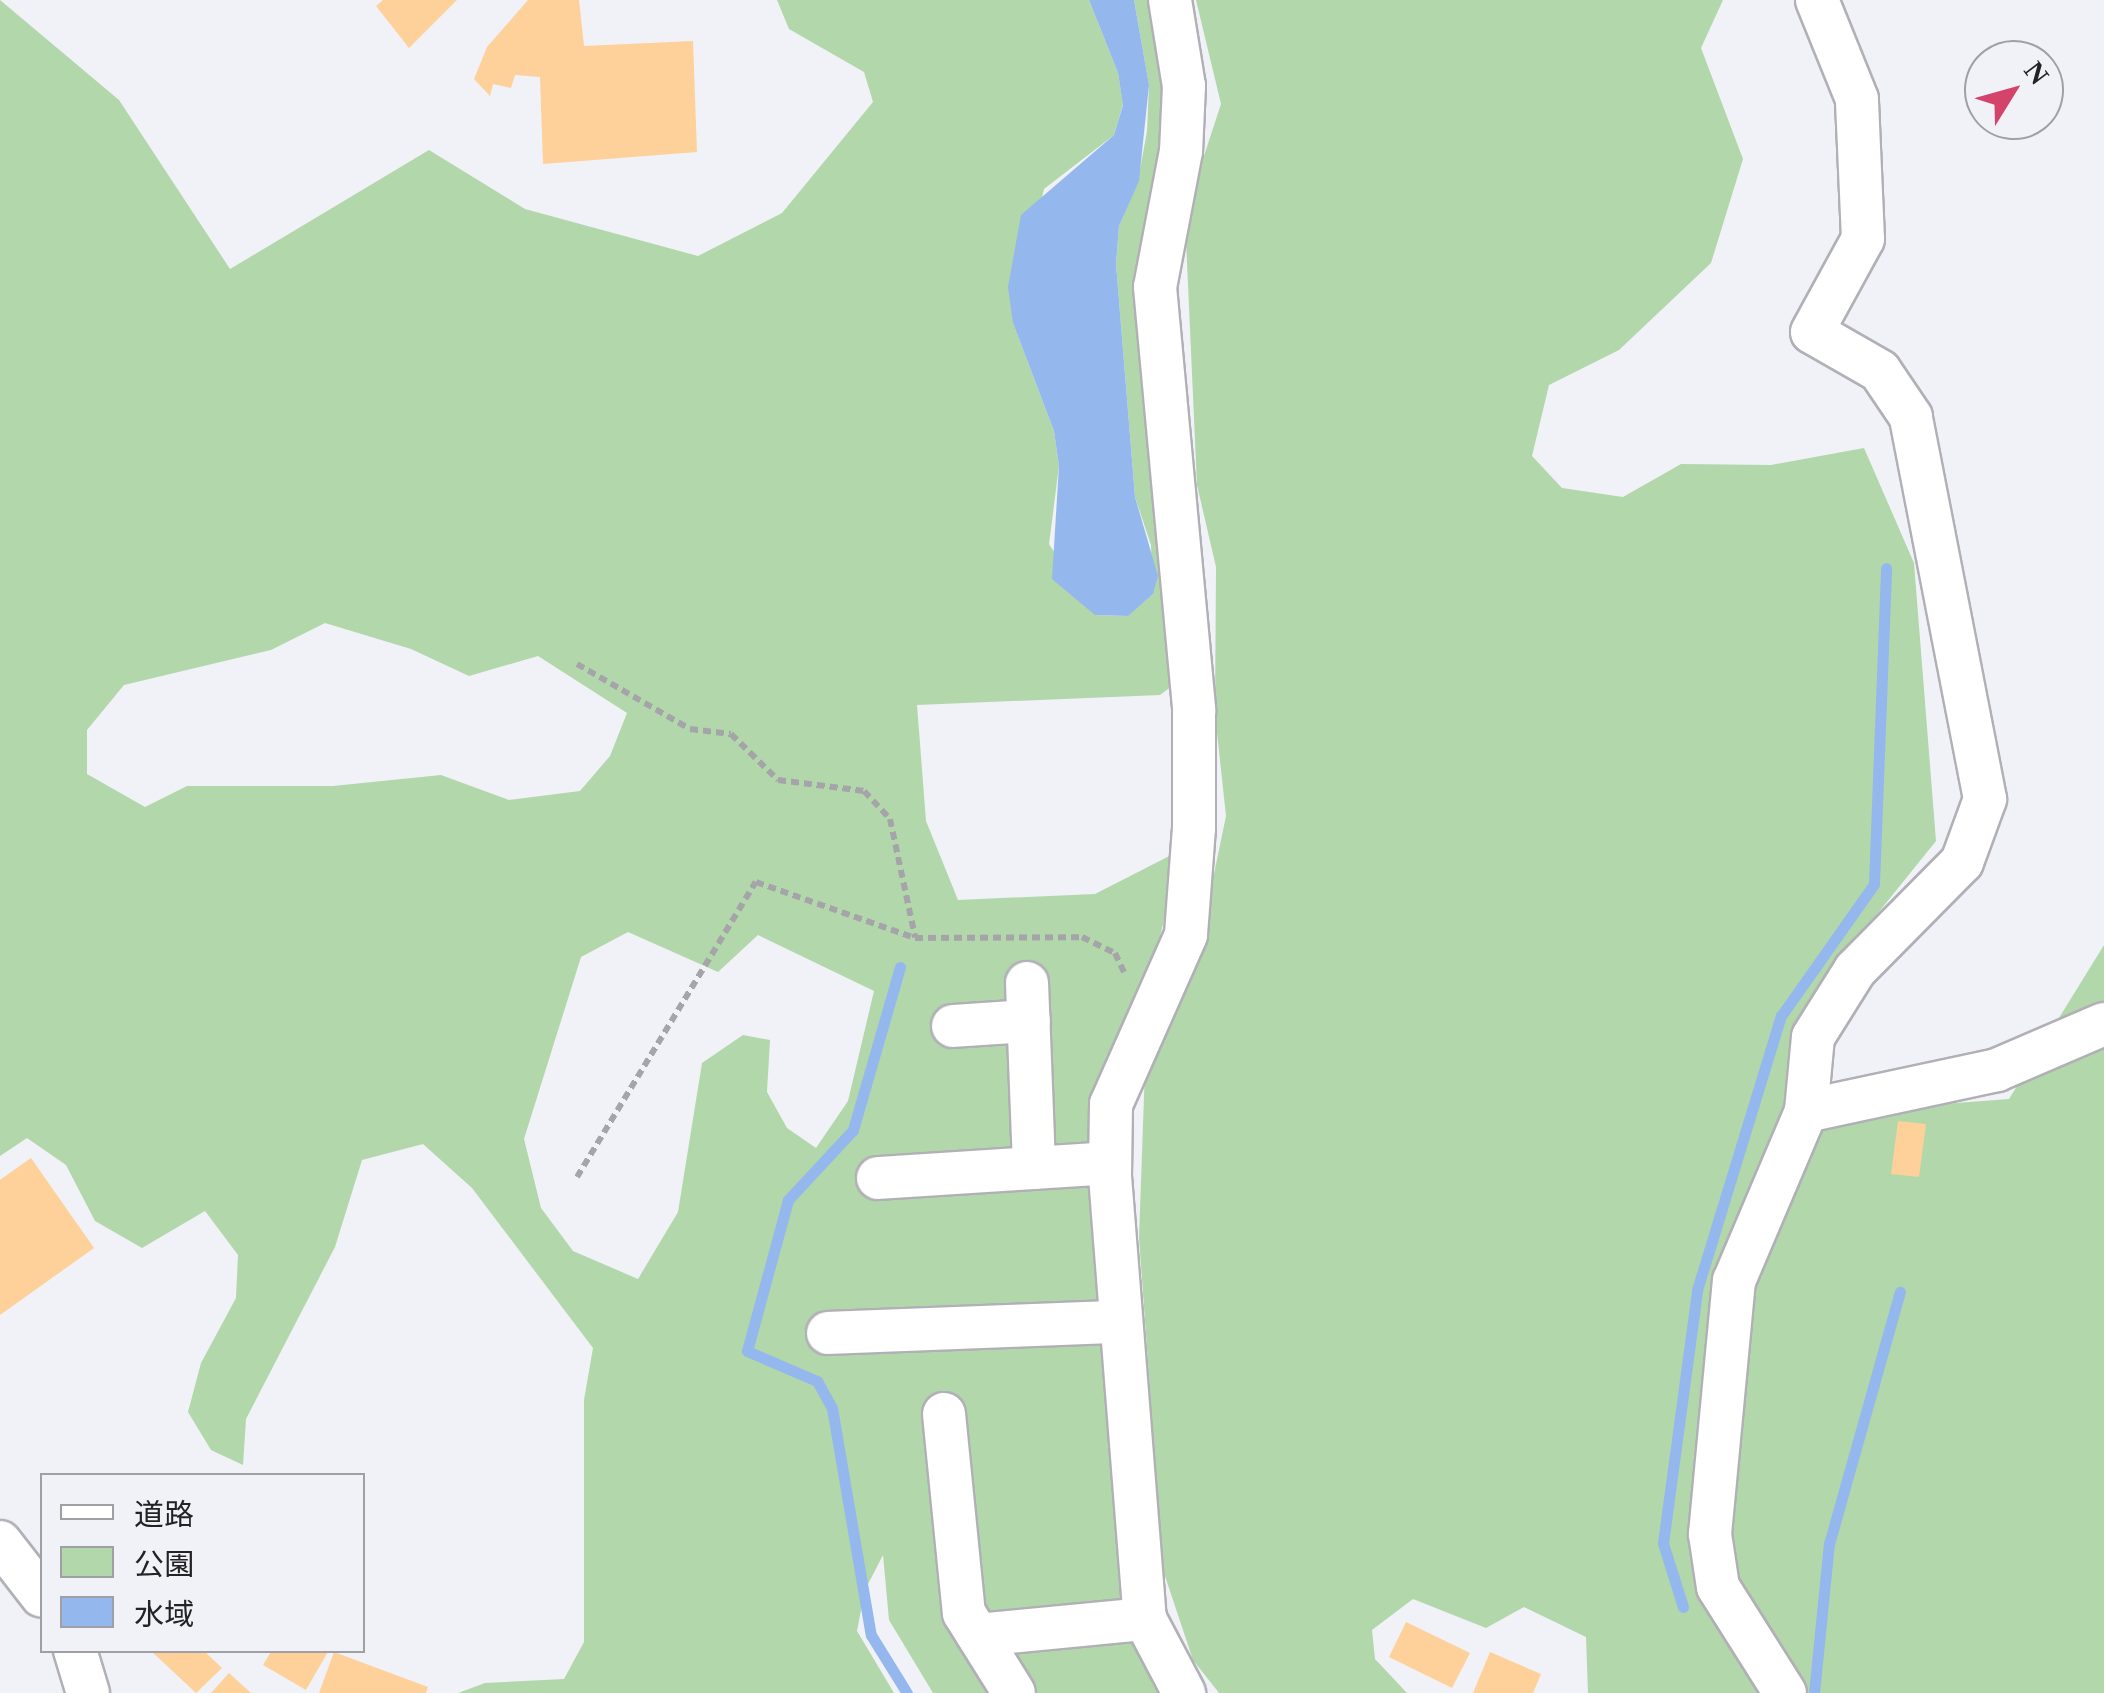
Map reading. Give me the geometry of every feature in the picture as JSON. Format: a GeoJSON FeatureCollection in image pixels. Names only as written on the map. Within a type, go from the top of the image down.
{"type":"FeatureCollection","features":[{"type":"Feature","properties":{"kind":"street"},"geometry":{"type":"LineString","coordinates":[[1170,0],[1184,86],[1181,151],[1155,287],[1194,712],[1194,828],[1186,935],[1111,1104],[1110,1163],[1117,1322],[1144,1619],[1184,1693]]}},
{"type":"Feature","properties":{"kind":"street"},"geometry":{"type":"LineString","coordinates":[[1785,1693],[1718,1586],[1710,1534],[1734,1281],[1806,1111],[1813,1037],[1856,970],[1962,862],[1985,800],[1911,417],[1880,371],[1812,332],[1863,239],[1857,99],[1816,0]]}},
{"type":"Feature","properties":{"kind":"street"},"geometry":{"type":"LineString","coordinates":[[953,1026],[1028,1002],[1034,1168]]}},
{"type":"Feature","properties":{"kind":"street"},"geometry":{"type":"LineString","coordinates":[[1806,1111],[1997,1070],[2104,1024]]}},
{"type":"Feature","properties":{"kind":"street"},"geometry":{"type":"LineString","coordinates":[[878,1178],[1110,1163]]}},
{"type":"Feature","properties":{"kind":"street"},"geometry":{"type":"LineString","coordinates":[[828,1333],[1117,1322]]}},
{"type":"Feature","properties":{"kind":"street"},"geometry":{"type":"LineString","coordinates":[[944,1414],[964,1613],[1014,1693]]}},
{"type":"Feature","properties":{"kind":"street"},"geometry":{"type":"LineString","coordinates":[[0,1542],[40,1593]]}},
{"type":"Feature","properties":{"kind":"street"},"geometry":{"type":"LineString","coordinates":[[978,1635],[1144,1619]]}},
{"type":"Feature","properties":{"kind":"street"},"geometry":{"type":"LineString","coordinates":[[76,1653],[88,1693]]}},
{"type":"Feature","properties":{"kind":"path"},"geometry":{"type":"LineString","coordinates":[[577,664],[690,729],[732,734],[778,780],[864,791],[890,820],[915,938]]}},
{"type":"Feature","properties":{"kind":"path"},"geometry":{"type":"LineString","coordinates":[[578,1177],[756,882],[915,938],[1082,936],[1115,953],[1126,976],[1124,994]]}},
{"type":"Feature","properties":{"kind":"green space"},"geometry":{"type":"Polygon","coordinates":[[[0,0],[119,100],[230,269],[429,150],[525,209],[698,256],[782,213],[873,102],[864,72],[789,29],[777,0],[1089,0],[1118,73],[1123,104],[1114,135],[1044,189],[1013,323],[1054,431],[1059,466],[1049,544],[1095,615],[1127,616],[1153,594],[1151,545],[1135,497],[1116,264],[1119,226],[1138,181],[1147,131],[1149,85],[1134,0],[1163,0],[1177,94],[1150,283],[1180,680],[1160,695],[917,705],[926,821],[958,900],[1095,894],[1181,850],[1155,957],[1092,1108],[1160,1693],[933,1693],[889,1620],[883,1555],[865,1590],[857,1631],[894,1693],[458,1693],[485,1683],[564,1679],[584,1642],[584,1400],[593,1348],[472,1188],[423,1144],[362,1160],[335,1247],[246,1419],[243,1465],[211,1450],[188,1412],[201,1363],[236,1298],[238,1255],[205,1211],[142,1248],[95,1221],[66,1165],[27,1138],[0,1156],[0,0]],[[325,623],[271,650],[124,685],[87,730],[87,774],[145,807],[187,786],[333,786],[441,775],[509,800],[580,791],[610,756],[627,713],[538,656],[469,676],[411,649],[325,623]],[[628,932],[581,957],[524,1139],[541,1208],[573,1251],[638,1279],[678,1212],[702,1063],[743,1035],[770,1040],[767,1092],[787,1128],[816,1148],[848,1101],[874,991],[758,935],[718,972],[628,932]]]}},
{"type":"Feature","properties":{"kind":"green space"},"geometry":{"type":"Polygon","coordinates":[[[1196,0],[1723,0],[1701,48],[1743,159],[1711,263],[1619,350],[1549,385],[1532,456],[1562,488],[1623,497],[1681,464],[1771,465],[1864,448],[1914,563],[1936,841],[1820,985],[1785,1116],[2009,1099],[2104,945],[2104,1693],[1588,1693],[1586,1637],[1524,1607],[1486,1628],[1413,1599],[1372,1630],[1375,1659],[1407,1693],[1219,1693],[1193,1660],[1163,1570],[1139,1238],[1145,1068],[1194,970],[1226,816],[1215,714],[1216,567],[1197,485],[1186,240],[1195,183],[1221,104],[1196,0]]]}},
{"type":"Feature","properties":{"kind":"water"},"geometry":{"type":"Polygon","coordinates":[[[1089,0],[1134,0],[1149,85],[1139,181],[1119,226],[1116,264],[1135,497],[1158,576],[1153,594],[1128,616],[1095,615],[1052,579],[1059,466],[1054,431],[1013,323],[1008,287],[1021,215],[1114,135],[1123,105],[1118,73],[1089,0]]]}},
{"type":"Feature","properties":{"kind":"building"},"geometry":{"type":"Polygon","coordinates":[[[383,0],[457,0],[409,48],[376,6],[383,0]]]}},
{"type":"Feature","properties":{"kind":"building"},"geometry":{"type":"Polygon","coordinates":[[[528,0],[579,0],[584,46],[693,41],[697,152],[543,164],[540,77],[515,75],[511,88],[493,84],[490,96],[474,79],[487,47],[528,0]]]}},
{"type":"Feature","properties":{"kind":"building"},"geometry":{"type":"Polygon","coordinates":[[[1898,1121],[1926,1124],[1919,1177],[1891,1174],[1898,1121]]]}},
{"type":"Feature","properties":{"kind":"building"},"geometry":{"type":"Polygon","coordinates":[[[31,1158],[94,1248],[0,1315],[0,1180],[31,1158]]]}},
{"type":"Feature","properties":{"kind":"building"},"geometry":{"type":"Polygon","coordinates":[[[1406,1622],[1470,1653],[1452,1688],[1389,1657],[1406,1622]]]}},
{"type":"Feature","properties":{"kind":"building"},"geometry":{"type":"Polygon","coordinates":[[[1490,1652],[1541,1674],[1533,1693],[1473,1693],[1490,1652]]]}},
{"type":"Feature","properties":{"kind":"building"},"geometry":{"type":"Polygon","coordinates":[[[153,1653],[206,1653],[222,1668],[196,1693],[153,1653]]]}},
{"type":"Feature","properties":{"kind":"building"},"geometry":{"type":"Polygon","coordinates":[[[270,1653],[327,1653],[306,1690],[263,1665],[270,1653]]]}},
{"type":"Feature","properties":{"kind":"building"},"geometry":{"type":"Polygon","coordinates":[[[334,1653],[428,1687],[426,1693],[319,1693],[334,1653]]]}},
{"type":"Feature","properties":{"kind":"building"},"geometry":{"type":"Polygon","coordinates":[[[229,1673],[251,1693],[211,1693],[229,1673]]]}},
{"type":"Feature","properties":{"kind":"waterway"},"geometry":{"type":"LineString","coordinates":[[1683,1607],[1663,1543],[1697,1290],[1781,1016],[1874,884],[1886,568]]}},
{"type":"Feature","properties":{"kind":"waterway"},"geometry":{"type":"LineString","coordinates":[[900,967],[853,1130],[788,1200],[747,1351],[817,1381],[832,1408],[871,1635],[907,1693]]}},
{"type":"Feature","properties":{"kind":"waterway"},"geometry":{"type":"LineString","coordinates":[[1814,1693],[1829,1544],[1900,1292]]}}]}
